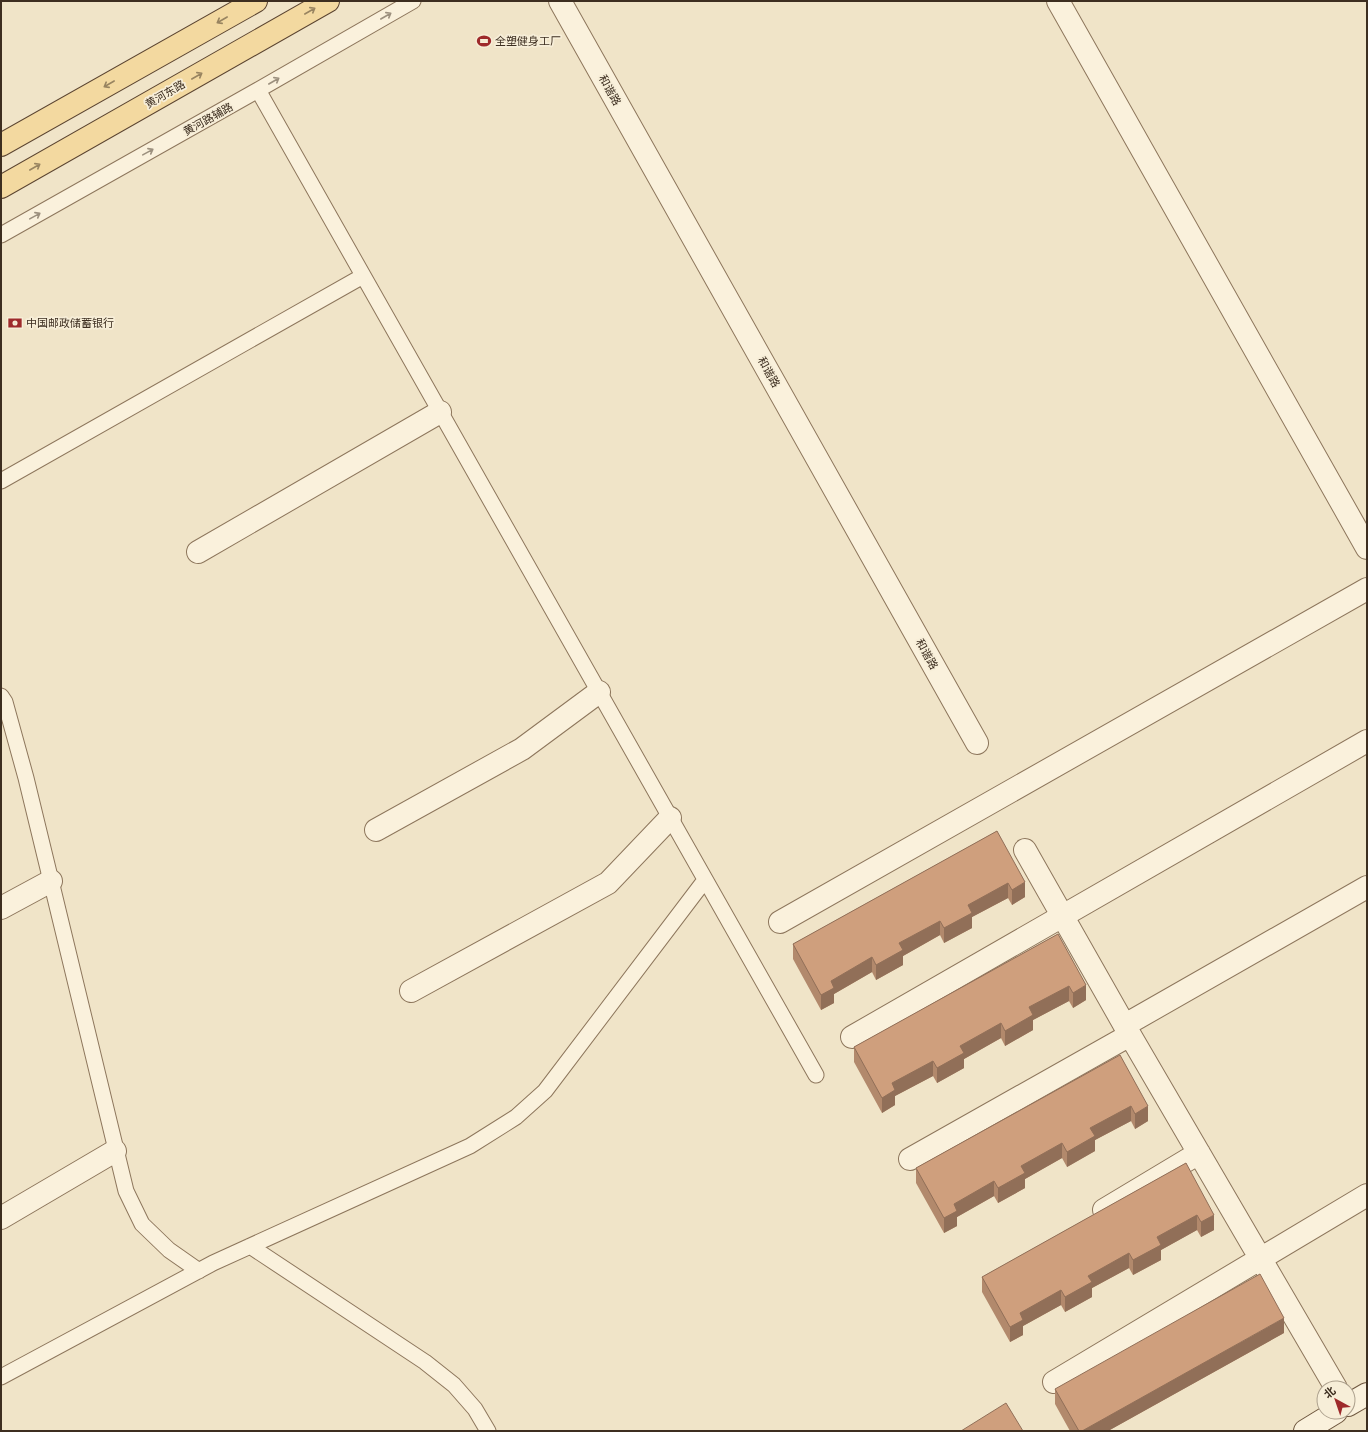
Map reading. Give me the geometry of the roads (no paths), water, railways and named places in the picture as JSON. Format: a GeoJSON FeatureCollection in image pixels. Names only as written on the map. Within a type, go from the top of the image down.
{"type":"FeatureCollection","features":[{"type":"Feature","properties":{"kind":"main road"},"geometry":{"type":"LineString","coordinates":[[1,145],[256,1]]}},
{"type":"Feature","properties":{"kind":"main road","name":"黄河东路"},"geometry":{"type":"LineString","coordinates":[[1,187],[328,1]]}},
{"type":"Feature","properties":{"kind":"street","name":"和谐路"},"geometry":{"type":"LineString","coordinates":[[560,1],[977,743]]}},
{"type":"Feature","properties":{"kind":"street"},"geometry":{"type":"LineString","coordinates":[[1058,1],[1367,548]]}},
{"type":"Feature","properties":{"kind":"street"},"geometry":{"type":"LineString","coordinates":[[198,552],[440,412]]}},
{"type":"Feature","properties":{"kind":"street"},"geometry":{"type":"LineString","coordinates":[[780,922],[1367,589]]}},
{"type":"Feature","properties":{"kind":"street"},"geometry":{"type":"LineString","coordinates":[[376,830],[522,749],[599,692]]}},
{"type":"Feature","properties":{"kind":"street"},"geometry":{"type":"LineString","coordinates":[[852,1037],[1367,741]]}},
{"type":"Feature","properties":{"kind":"street"},"geometry":{"type":"LineString","coordinates":[[411,991],[608,883],[670,818]]}},
{"type":"Feature","properties":{"kind":"street"},"geometry":{"type":"LineString","coordinates":[[1025,850],[1331,1380]]}},
{"type":"Feature","properties":{"kind":"street"},"geometry":{"type":"LineString","coordinates":[[1,908],[51,881]]}},
{"type":"Feature","properties":{"kind":"street"},"geometry":{"type":"LineString","coordinates":[[910,1159],[1367,887]]}},
{"type":"Feature","properties":{"kind":"street"},"geometry":{"type":"LineString","coordinates":[[1,1218],[115,1151]]}},
{"type":"Feature","properties":{"kind":"street"},"geometry":{"type":"LineString","coordinates":[[1085,1221],[1199,1153]]}},
{"type":"Feature","properties":{"kind":"street"},"geometry":{"type":"LineString","coordinates":[[1054,1382],[1367,1195]]}},
{"type":"Feature","properties":{"kind":"street"},"geometry":{"type":"LineString","coordinates":[[1356,1400],[1367,1394]]}},
{"type":"Feature","properties":{"kind":"street"},"geometry":{"type":"LineString","coordinates":[[1304,1431],[1323,1420]]}},
{"type":"Feature","properties":{"kind":"lane","name":"黄河路辅路"},"geometry":{"type":"LineString","coordinates":[[1,235],[414,1]]}},
{"type":"Feature","properties":{"kind":"lane"},"geometry":{"type":"LineString","coordinates":[[258,90],[816,1075]]}},
{"type":"Feature","properties":{"kind":"lane"},"geometry":{"type":"LineString","coordinates":[[1,481],[363,276]]}},
{"type":"Feature","properties":{"kind":"lane"},"geometry":{"type":"LineString","coordinates":[[1,696],[5,702],[26,778],[126,1192],[142,1224],[169,1250],[199,1271]]}},
{"type":"Feature","properties":{"kind":"lane"},"geometry":{"type":"LineString","coordinates":[[1,1377],[199,1271],[250,1246],[470,1146],[516,1117],[546,1091],[705,880]]}},
{"type":"Feature","properties":{"kind":"lane"},"geometry":{"type":"LineString","coordinates":[[250,1246],[425,1362],[454,1385],[475,1408],[488,1431]]}},
{"type":"Feature","properties":{"kind":"place","name":"全塑健身工厂"},"geometry":{"type":"Point","coordinates":[484,41]}},
{"type":"Feature","properties":{"kind":"place","name":"中国邮政储蓄银行"},"geometry":{"type":"Point","coordinates":[15,323]}}]}
